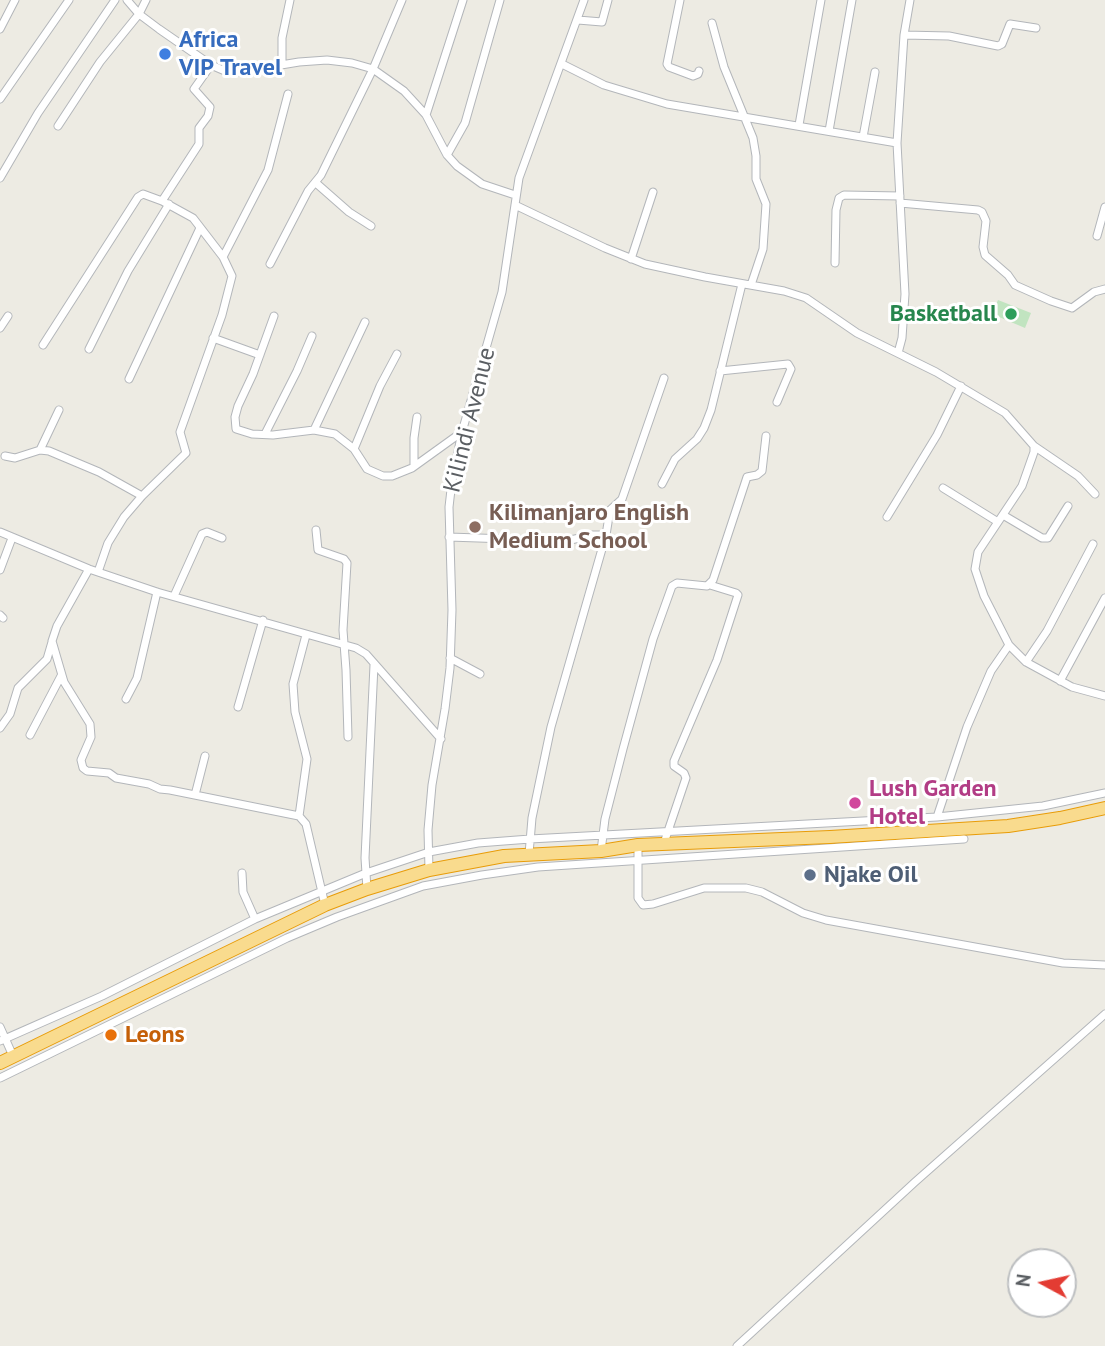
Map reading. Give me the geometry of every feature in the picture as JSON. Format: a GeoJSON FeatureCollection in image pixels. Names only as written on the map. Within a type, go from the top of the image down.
{"type":"FeatureCollection","features":[{"type":"Feature","properties":{"kind":"highway"},"geometry":{"type":"LineString","coordinates":[[0,1063],[325,905],[429,870],[529,854],[664,843],[1008,826],[1105,808]]}},
{"type":"Feature","properties":{"kind":"street"},"geometry":{"type":"LineString","coordinates":[[0,29],[15,0]]}},
{"type":"Feature","properties":{"kind":"street"},"geometry":{"type":"LineString","coordinates":[[0,99],[69,0]]}},
{"type":"Feature","properties":{"kind":"street"},"geometry":{"type":"LineString","coordinates":[[0,178],[38,113],[116,0]]}},
{"type":"Feature","properties":{"kind":"street"},"geometry":{"type":"LineString","coordinates":[[127,0],[139,14],[211,65],[225,71],[239,72],[327,60],[373,69],[404,91],[426,115],[447,155],[467,175],[482,184],[515,195]]}},
{"type":"Feature","properties":{"kind":"street"},"geometry":{"type":"LineString","coordinates":[[58,126],[100,62],[139,14],[146,0]]}},
{"type":"Feature","properties":{"kind":"street"},"geometry":{"type":"LineString","coordinates":[[282,65],[282,38],[290,0]]}},
{"type":"Feature","properties":{"kind":"street"},"geometry":{"type":"LineString","coordinates":[[270,264],[309,191],[316,183],[373,69],[402,0]]}},
{"type":"Feature","properties":{"kind":"street"},"geometry":{"type":"LineString","coordinates":[[426,115],[463,0]]}},
{"type":"Feature","properties":{"kind":"street"},"geometry":{"type":"LineString","coordinates":[[447,155],[465,123],[500,0]]}},
{"type":"Feature","properties":{"kind":"street","name":"Kilindi Avenue"},"geometry":{"type":"LineString","coordinates":[[429,870],[428,830],[432,785],[450,658],[452,610],[449,537],[452,481],[462,432],[502,292],[515,195],[524,163],[584,0]]}},
{"type":"Feature","properties":{"kind":"street"},"geometry":{"type":"LineString","coordinates":[[578,20],[602,22],[608,0]]}},
{"type":"Feature","properties":{"kind":"street"},"geometry":{"type":"LineString","coordinates":[[680,0],[667,64],[693,76],[698,75],[699,71]]}},
{"type":"Feature","properties":{"kind":"street"},"geometry":{"type":"LineString","coordinates":[[799,125],[821,0]]}},
{"type":"Feature","properties":{"kind":"street"},"geometry":{"type":"LineString","coordinates":[[829,131],[852,0]]}},
{"type":"Feature","properties":{"kind":"street"},"geometry":{"type":"LineString","coordinates":[[898,353],[902,338],[905,294],[897,143],[904,35],[910,0]]}},
{"type":"Feature","properties":{"kind":"street"},"geometry":{"type":"LineString","coordinates":[[662,484],[675,459],[697,439],[704,428],[747,284],[763,249],[767,209],[763,191],[756,179],[756,156],[745,117],[724,67],[712,23]]}},
{"type":"Feature","properties":{"kind":"street"},"geometry":{"type":"LineString","coordinates":[[904,35],[948,36],[998,46],[1002,44],[1010,24],[1036,28]]}},
{"type":"Feature","properties":{"kind":"street"},"geometry":{"type":"LineString","coordinates":[[562,64],[604,85],[667,104],[897,143]]}},
{"type":"Feature","properties":{"kind":"street"},"geometry":{"type":"LineString","coordinates":[[89,349],[128,271],[200,140],[199,128],[208,116],[210,107],[194,89],[211,65]]}},
{"type":"Feature","properties":{"kind":"street"},"geometry":{"type":"LineString","coordinates":[[863,137],[875,72]]}},
{"type":"Feature","properties":{"kind":"street"},"geometry":{"type":"LineString","coordinates":[[223,257],[268,170],[288,94]]}},
{"type":"Feature","properties":{"kind":"street"},"geometry":{"type":"LineString","coordinates":[[316,183],[349,212],[371,226]]}},
{"type":"Feature","properties":{"kind":"street"},"geometry":{"type":"LineString","coordinates":[[631,259],[653,192]]}},
{"type":"Feature","properties":{"kind":"street"},"geometry":{"type":"LineString","coordinates":[[43,345],[138,197],[143,194],[165,202],[193,218],[223,257],[232,276],[180,432],[186,453],[142,496],[113,532],[98,572]]}},
{"type":"Feature","properties":{"kind":"street"},"geometry":{"type":"LineString","coordinates":[[835,263],[836,211],[839,198],[844,195],[900,200],[982,212],[986,221],[985,254],[1015,285],[1051,301],[1072,308],[1094,292],[1105,289]]}},
{"type":"Feature","properties":{"kind":"street"},"geometry":{"type":"LineString","coordinates":[[515,205],[631,259],[681,273],[747,284],[806,298],[857,333],[961,386],[1005,413],[1034,446],[1078,476],[1095,494]]}},
{"type":"Feature","properties":{"kind":"street"},"geometry":{"type":"LineString","coordinates":[[1097,236],[1105,206]]}},
{"type":"Feature","properties":{"kind":"street"},"geometry":{"type":"LineString","coordinates":[[130,379],[200,228]]}},
{"type":"Feature","properties":{"kind":"street"},"geometry":{"type":"LineString","coordinates":[[0,328],[8,316]]}},
{"type":"Feature","properties":{"kind":"street"},"geometry":{"type":"LineString","coordinates":[[274,316],[238,406],[234,424],[242,433],[314,430],[335,434],[354,449],[367,469],[383,476],[400,474],[462,432]]}},
{"type":"Feature","properties":{"kind":"street"},"geometry":{"type":"LineString","coordinates":[[314,430],[365,322]]}},
{"type":"Feature","properties":{"kind":"street"},"geometry":{"type":"LineString","coordinates":[[265,434],[312,335]]}},
{"type":"Feature","properties":{"kind":"street"},"geometry":{"type":"LineString","coordinates":[[213,338],[260,355]]}},
{"type":"Feature","properties":{"kind":"street"},"geometry":{"type":"LineString","coordinates":[[354,449],[380,386],[397,354]]}},
{"type":"Feature","properties":{"kind":"street"},"geometry":{"type":"LineString","coordinates":[[720,371],[788,364],[791,369],[778,402]]}},
{"type":"Feature","properties":{"kind":"street"},"geometry":{"type":"LineString","coordinates":[[529,854],[534,806],[551,727],[606,535],[610,510],[622,499],[664,377]]}},
{"type":"Feature","properties":{"kind":"street"},"geometry":{"type":"LineString","coordinates":[[887,517],[937,435],[961,386]]}},
{"type":"Feature","properties":{"kind":"street"},"geometry":{"type":"LineString","coordinates":[[40,450],[59,410]]}},
{"type":"Feature","properties":{"kind":"street"},"geometry":{"type":"LineString","coordinates":[[414,466],[417,417]]}},
{"type":"Feature","properties":{"kind":"street"},"geometry":{"type":"LineString","coordinates":[[709,585],[747,477],[762,471],[766,436]]}},
{"type":"Feature","properties":{"kind":"street"},"geometry":{"type":"LineString","coordinates":[[1034,446],[1030,468],[978,552],[975,569],[984,596],[1009,645],[1026,662],[1072,687],[1105,695]]}},
{"type":"Feature","properties":{"kind":"street"},"geometry":{"type":"LineString","coordinates":[[5,456],[15,458],[40,450],[49,451],[99,472],[142,496]]}},
{"type":"Feature","properties":{"kind":"street"},"geometry":{"type":"LineString","coordinates":[[943,488],[998,522]]}},
{"type":"Feature","properties":{"kind":"street"},"geometry":{"type":"LineString","coordinates":[[1003,515],[1042,538],[1048,538],[1068,506]]}},
{"type":"Feature","properties":{"kind":"street"},"geometry":{"type":"LineString","coordinates":[[316,530],[318,550],[344,559],[346,563],[342,630],[345,645],[348,737]]}},
{"type":"Feature","properties":{"kind":"street"},"geometry":{"type":"LineString","coordinates":[[0,532],[89,569],[156,592],[356,648],[366,654],[440,739]]}},
{"type":"Feature","properties":{"kind":"street"},"geometry":{"type":"LineString","coordinates":[[174,596],[202,534],[207,532],[222,538]]}},
{"type":"Feature","properties":{"kind":"street"},"geometry":{"type":"LineString","coordinates":[[449,537],[566,541],[606,535]]}},
{"type":"Feature","properties":{"kind":"street"},"geometry":{"type":"LineString","coordinates":[[0,570],[12,538]]}},
{"type":"Feature","properties":{"kind":"street"},"geometry":{"type":"LineString","coordinates":[[1026,662],[1094,544]]}},
{"type":"Feature","properties":{"kind":"street"},"geometry":{"type":"LineString","coordinates":[[0,728],[9,714],[18,688],[47,659],[57,626],[89,569]]}},
{"type":"Feature","properties":{"kind":"street"},"geometry":{"type":"LineString","coordinates":[[601,850],[602,834],[653,639],[672,586],[677,583],[709,585],[738,596],[717,660],[674,761],[674,766],[684,773],[686,778],[664,843]]}},
{"type":"Feature","properties":{"kind":"street"},"geometry":{"type":"LineString","coordinates":[[126,699],[138,678],[156,592]]}},
{"type":"Feature","properties":{"kind":"street"},"geometry":{"type":"LineString","coordinates":[[1060,681],[1105,598]]}},
{"type":"Feature","properties":{"kind":"street"},"geometry":{"type":"LineString","coordinates":[[238,707],[263,620]]}},
{"type":"Feature","properties":{"kind":"street"},"geometry":{"type":"LineString","coordinates":[[299,816],[307,759],[295,712],[293,684],[306,635]]}},
{"type":"Feature","properties":{"kind":"street"},"geometry":{"type":"LineString","coordinates":[[52,641],[61,676],[90,724],[91,737],[81,760],[83,768],[87,771],[109,773],[122,780],[299,816],[308,832],[325,905]]}},
{"type":"Feature","properties":{"kind":"street"},"geometry":{"type":"LineString","coordinates":[[937,817],[967,727],[995,663],[1009,645]]}},
{"type":"Feature","properties":{"kind":"street"},"geometry":{"type":"LineString","coordinates":[[450,658],[481,674]]}},
{"type":"Feature","properties":{"kind":"street"},"geometry":{"type":"LineString","coordinates":[[367,889],[374,665]]}},
{"type":"Feature","properties":{"kind":"street"},"geometry":{"type":"LineString","coordinates":[[30,735],[61,676]]}},
{"type":"Feature","properties":{"kind":"street"},"geometry":{"type":"LineString","coordinates":[[195,795],[205,756]]}},
{"type":"Feature","properties":{"kind":"street"},"geometry":{"type":"LineString","coordinates":[[2,1040],[102,996],[255,919],[366,873],[429,852],[478,843],[602,834],[937,817],[1043,806],[1105,793]]}},
{"type":"Feature","properties":{"kind":"street"},"geometry":{"type":"LineString","coordinates":[[0,1078],[287,938],[405,892],[439,883],[506,871],[964,839]]}},
{"type":"Feature","properties":{"kind":"street"},"geometry":{"type":"LineString","coordinates":[[638,845],[638,898],[643,905],[705,888],[746,888],[762,892],[803,913],[826,920],[1063,963],[1105,965]]}},
{"type":"Feature","properties":{"kind":"street"},"geometry":{"type":"LineString","coordinates":[[242,873],[243,892],[255,919]]}},
{"type":"Feature","properties":{"kind":"street"},"geometry":{"type":"LineString","coordinates":[[737,1346],[915,1182],[1105,1014]]}},
{"type":"Feature","properties":{"kind":"street"},"geometry":{"type":"LineString","coordinates":[[0,1027],[2,1040],[13,1056]]}},
{"type":"Feature","properties":{"kind":"green space","name":"Basketball"},"geometry":{"type":"Polygon","coordinates":[[[998,300],[1031,313],[1025,328],[992,314],[998,300]]]}},
{"type":"Feature","properties":{"kind":"place","name":"Africa VIP Travel"},"geometry":{"type":"Point","coordinates":[165,54]}},
{"type":"Feature","properties":{"kind":"place","name":"Basketball"},"geometry":{"type":"Point","coordinates":[1011,314]}},
{"type":"Feature","properties":{"kind":"place","name":"Kilimanjaro English Medium School"},"geometry":{"type":"Point","coordinates":[475,527]}},
{"type":"Feature","properties":{"kind":"place","name":"Lush Garden Hotel"},"geometry":{"type":"Point","coordinates":[855,803]}},
{"type":"Feature","properties":{"kind":"place","name":"Njake Oil"},"geometry":{"type":"Point","coordinates":[810,875]}},
{"type":"Feature","properties":{"kind":"place","name":"Leons"},"geometry":{"type":"Point","coordinates":[111,1035]}}]}
